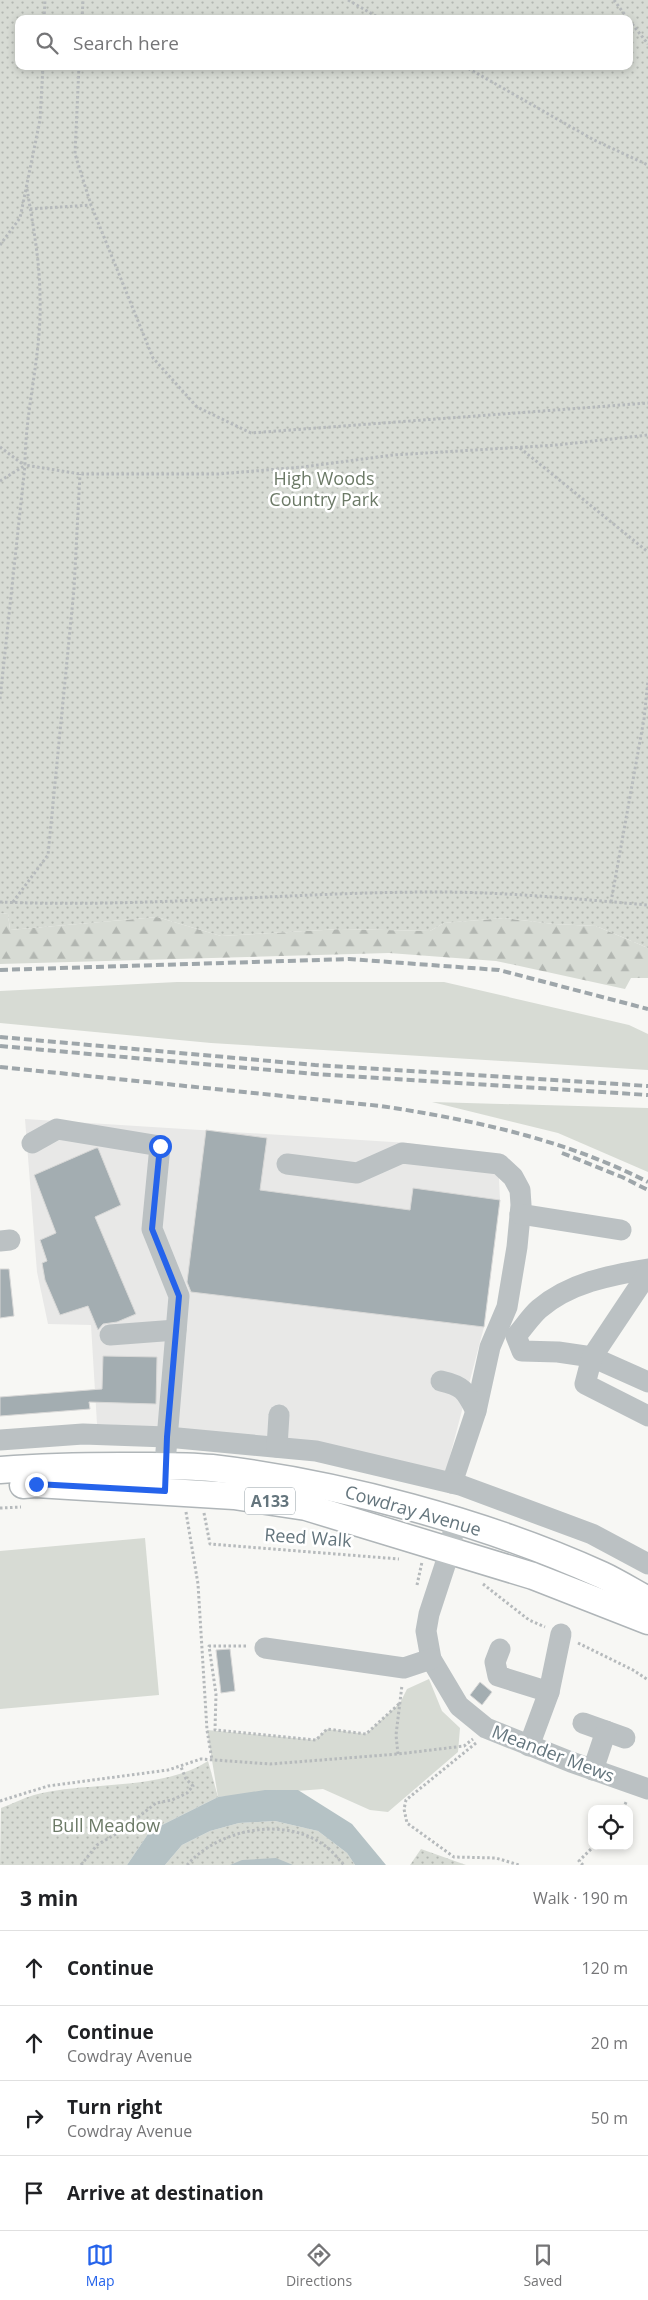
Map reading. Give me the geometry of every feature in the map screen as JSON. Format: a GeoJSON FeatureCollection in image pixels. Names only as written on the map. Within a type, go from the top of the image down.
{"type":"FeatureCollection","features":[{"type":"Feature","properties":{"kind":"main road","name":"Cowdray Avenue"},"geometry":{"type":"LineString","coordinates":[[0,1470],[37,1467],[165,1478],[234,1496],[306,1507],[447,1558],[533,1576],[648,1620]]}},
{"type":"Feature","properties":{"kind":"main road","name":"Cowdray Avenue"},"geometry":{"type":"LineString","coordinates":[[0,1488],[36,1484],[165,1478],[210,1468],[324,1487],[455,1521],[526,1545],[602,1575],[648,1600]]}},
{"type":"Feature","properties":{"kind":"street"},"geometry":{"type":"LineString","coordinates":[[32,1143],[57,1129],[160,1146],[152,1229],[179,1296],[165,1478]]}},
{"type":"Feature","properties":{"kind":"street"},"geometry":{"type":"LineString","coordinates":[[287,1164],[357,1173],[402,1153],[499,1164],[513,1177],[520,1190],[518,1247],[507,1307],[490,1347],[476,1411],[452,1483]]}},
{"type":"Feature","properties":{"kind":"street"},"geometry":{"type":"LineString","coordinates":[[520,1214],[621,1230]]}},
{"type":"Feature","properties":{"kind":"street"},"geometry":{"type":"LineString","coordinates":[[648,1271],[592,1357],[585,1384],[648,1416]]}},
{"type":"Feature","properties":{"kind":"street"},"geometry":{"type":"LineString","coordinates":[[648,1271],[593,1280],[561,1293],[538,1309],[516,1336],[522,1351],[558,1352],[592,1357],[648,1382]]}},
{"type":"Feature","properties":{"kind":"street"},"geometry":{"type":"LineString","coordinates":[[110,1335],[176,1330]]}},
{"type":"Feature","properties":{"kind":"street"},"geometry":{"type":"LineString","coordinates":[[441,1381],[455,1384],[465,1391],[476,1411]]}},
{"type":"Feature","properties":{"kind":"street"},"geometry":{"type":"LineString","coordinates":[[277,1447],[279,1415]]}},
{"type":"Feature","properties":{"kind":"street","name":"Cowdray Avenue"},"geometry":{"type":"LineString","coordinates":[[0,1440],[84,1434],[167,1437],[316,1451],[452,1483],[592,1534],[648,1564]]}},
{"type":"Feature","properties":{"kind":"street","name":"Meander Mews"},"geometry":{"type":"LineString","coordinates":[[455,1521],[447,1558],[429,1614],[426,1631],[431,1659],[459,1706],[486,1728],[529,1746],[648,1789]]}},
{"type":"Feature","properties":{"kind":"street"},"geometry":{"type":"LineString","coordinates":[[529,1746],[549,1692],[561,1634]]}},
{"type":"Feature","properties":{"kind":"street"},"geometry":{"type":"LineString","coordinates":[[256,1647],[404,1668],[431,1659]]}},
{"type":"Feature","properties":{"kind":"street"},"geometry":{"type":"LineString","coordinates":[[500,1649],[495,1662],[498,1676],[549,1692]]}},
{"type":"Feature","properties":{"kind":"street"},"geometry":{"type":"LineString","coordinates":[[583,1723],[615,1734],[593,1770]]}},
{"type":"Feature","properties":{"kind":"path"},"geometry":{"type":"LineString","coordinates":[[44,15],[45,0]]}},
{"type":"Feature","properties":{"kind":"path"},"geometry":{"type":"LineString","coordinates":[[82,15],[83,0]]}},
{"type":"Feature","properties":{"kind":"path"},"geometry":{"type":"LineString","coordinates":[[348,0],[374,15]]}},
{"type":"Feature","properties":{"kind":"path"},"geometry":{"type":"LineString","coordinates":[[614,0],[626,15]]}},
{"type":"Feature","properties":{"kind":"path"},"geometry":{"type":"LineString","coordinates":[[633,24],[648,44]]}},
{"type":"Feature","properties":{"kind":"path"},"geometry":{"type":"LineString","coordinates":[[0,245],[20,218],[40,120],[43,70]]}},
{"type":"Feature","properties":{"kind":"path"},"geometry":{"type":"LineString","coordinates":[[80,70],[75,154],[91,205],[153,358],[197,407],[251,433],[648,403]]}},
{"type":"Feature","properties":{"kind":"path"},"geometry":{"type":"LineString","coordinates":[[471,70],[594,140],[648,165]]}},
{"type":"Feature","properties":{"kind":"path"},"geometry":{"type":"LineString","coordinates":[[0,699],[25,465],[25,445],[36,360],[40,300],[27,189]]}},
{"type":"Feature","properties":{"kind":"path"},"geometry":{"type":"LineString","coordinates":[[30,210],[91,205]]}},
{"type":"Feature","properties":{"kind":"path"},"geometry":{"type":"LineString","coordinates":[[0,448],[25,465],[80,474],[218,474],[303,467],[393,455],[519,448],[648,435]]}},
{"type":"Feature","properties":{"kind":"path"},"geometry":{"type":"LineString","coordinates":[[519,448],[648,552]]}},
{"type":"Feature","properties":{"kind":"path"},"geometry":{"type":"LineString","coordinates":[[0,481],[25,465]]}},
{"type":"Feature","properties":{"kind":"path"},"geometry":{"type":"LineString","coordinates":[[13,902],[48,855],[74,589],[80,474]]}},
{"type":"Feature","properties":{"kind":"path"},"geometry":{"type":"LineString","coordinates":[[611,902],[644,719],[648,680]]}},
{"type":"Feature","properties":{"kind":"path"},"geometry":{"type":"LineString","coordinates":[[0,902],[160,901],[436,892],[538,895],[648,905]]}},
{"type":"Feature","properties":{"kind":"path"},"geometry":{"type":"LineString","coordinates":[[186,1509],[198,1584],[207,1730],[212,1760]]}},
{"type":"Feature","properties":{"kind":"path","name":"Reed Walk"},"geometry":{"type":"LineString","coordinates":[[204,1512],[210,1544],[404,1559]]}},
{"type":"Feature","properties":{"kind":"path"},"geometry":{"type":"LineString","coordinates":[[413,1560],[447,1558]]}},
{"type":"Feature","properties":{"kind":"path"},"geometry":{"type":"LineString","coordinates":[[256,1647],[209,1646],[216,1694],[215,1730],[316,1740],[327,1729],[366,1734],[400,1703]]}},
{"type":"Feature","properties":{"kind":"path"},"geometry":{"type":"LineString","coordinates":[[0,1801],[48,1786],[136,1776],[181,1768],[201,1759],[270,1764],[398,1754],[464,1746],[486,1728]]}},
{"type":"Feature","properties":{"kind":"path"},"geometry":{"type":"LineString","coordinates":[[486,1728],[474,1746],[406,1800],[404,1809],[407,1823],[454,1857],[496,1858],[519,1865]]}},
{"type":"Feature","properties":{"kind":"path"},"geometry":{"type":"LineString","coordinates":[[81,1865],[97,1845],[121,1831],[156,1803],[172,1800],[187,1793],[193,1786],[186,1779],[181,1768]]}},
{"type":"Feature","properties":{"kind":"path"},"geometry":{"type":"LineString","coordinates":[[187,1865],[199,1852],[217,1840],[244,1832],[269,1829],[299,1833],[328,1848],[344,1865]]}},
{"type":"Feature","properties":{"kind":"path"},"geometry":{"type":"LineString","coordinates":[[583,1865],[579,1861],[590,1850]]}},
{"type":"Feature","properties":{"kind":"shaded area"},"geometry":{"type":"Polygon","coordinates":[[[25,1119],[408,1143],[498,1157],[500,1200],[484,1327],[446,1471],[173,1428],[97,1424],[91,1325],[48,1324],[37,1272],[25,1119]]]}},
{"type":"Feature","properties":{"kind":"shaded area"},"geometry":{"type":"Polygon","coordinates":[[[265,1790],[298,1790],[352,1824],[386,1865],[355,1865],[347,1853],[318,1831],[275,1821],[239,1823],[210,1831],[182,1845],[165,1865],[127,1865],[150,1831],[218,1797],[265,1790]]]}},
{"type":"Feature","properties":{"kind":"shaded area"},"geometry":{"type":"Polygon","coordinates":[[[276,1858],[293,1865],[230,1865],[242,1860],[276,1858]]]}},
{"type":"Feature","properties":{"kind":"green space","name":"High Woods Country Park"},"geometry":{"type":"Polygon","coordinates":[[[0,0],[648,0],[648,948],[596,926],[554,924],[504,918],[444,923],[430,931],[341,929],[221,936],[157,917],[10,930],[8,914],[0,913],[0,0]]]}},
{"type":"Feature","properties":{"kind":"green space"},"geometry":{"type":"Polygon","coordinates":[[[0,913],[8,914],[10,930],[157,917],[221,936],[341,929],[430,931],[444,923],[504,918],[554,924],[596,926],[648,948],[648,978],[631,978],[625,989],[496,961],[389,953],[0,964],[0,913]]]}},
{"type":"Feature","properties":{"kind":"green space"},"geometry":{"type":"Polygon","coordinates":[[[177,982],[444,982],[629,1025],[648,1034],[648,1070],[211,1043],[0,1023],[0,991],[177,982]]]}},
{"type":"Feature","properties":{"kind":"green space"},"geometry":{"type":"Polygon","coordinates":[[[432,1102],[648,1108],[648,1172],[558,1133],[432,1102]]]}},
{"type":"Feature","properties":{"kind":"green space"},"geometry":{"type":"Polygon","coordinates":[[[145,1538],[159,1695],[0,1709],[0,1551],[145,1538]]]}},
{"type":"Feature","properties":{"kind":"green space"},"geometry":{"type":"Polygon","coordinates":[[[429,1679],[442,1711],[460,1728],[458,1752],[388,1812],[370,1810],[323,1789],[218,1797],[207,1730],[315,1740],[327,1729],[366,1734],[400,1703],[407,1689],[429,1679]]]}},
{"type":"Feature","properties":{"kind":"green space","name":"Bull Meadow"},"geometry":{"type":"Polygon","coordinates":[[[208,1761],[218,1797],[150,1831],[127,1865],[0,1865],[1,1808],[30,1796],[55,1791],[169,1777],[208,1761]]]}},
{"type":"Feature","properties":{"kind":"green space"},"geometry":{"type":"Polygon","coordinates":[[[275,1821],[318,1831],[347,1853],[355,1865],[165,1865],[182,1845],[210,1831],[239,1823],[275,1821]]]}},
{"type":"Feature","properties":{"kind":"green space"},"geometry":{"type":"Polygon","coordinates":[[[421,1849],[466,1865],[410,1865],[421,1849]]]}},
{"type":"Feature","properties":{"kind":"building"},"geometry":{"type":"Polygon","coordinates":[[[206,1130],[267,1138],[260,1190],[410,1210],[413,1188],[500,1200],[484,1327],[191,1292],[187,1282],[206,1130]]]}},
{"type":"Feature","properties":{"kind":"building"},"geometry":{"type":"Polygon","coordinates":[[[98,1148],[121,1205],[95,1217],[136,1314],[117,1322],[103,1324],[98,1330],[88,1306],[60,1315],[45,1280],[42,1263],[47,1261],[40,1240],[56,1233],[34,1175],[98,1148]]]}},
{"type":"Feature","properties":{"kind":"building"},"geometry":{"type":"Polygon","coordinates":[[[0,1269],[9,1269],[14,1316],[0,1318],[0,1269]]]}},
{"type":"Feature","properties":{"kind":"building"},"geometry":{"type":"Polygon","coordinates":[[[103,1356],[157,1357],[156,1404],[89,1402],[90,1409],[0,1416],[0,1397],[102,1389],[103,1356]]]}},
{"type":"Feature","properties":{"kind":"building"},"geometry":{"type":"Polygon","coordinates":[[[230,1649],[235,1691],[221,1693],[216,1650],[230,1649]]]}},
{"type":"Feature","properties":{"kind":"building"},"geometry":{"type":"Polygon","coordinates":[[[480,1682],[492,1692],[482,1705],[470,1695],[480,1682]]]}},
{"type":"Feature","properties":{"kind":"railway"},"geometry":{"type":"LineString","coordinates":[[0,970],[349,959],[499,970],[648,1009]]}},
{"type":"Feature","properties":{"kind":"railway"},"geometry":{"type":"LineString","coordinates":[[0,1037],[315,1065],[648,1086]]}},
{"type":"Feature","properties":{"kind":"railway"},"geometry":{"type":"LineString","coordinates":[[0,1046],[315,1074],[648,1095]]}},
{"type":"Feature","properties":{"kind":"railway"},"geometry":{"type":"LineString","coordinates":[[0,1067],[381,1106],[450,1118],[517,1133],[551,1143],[584,1154],[648,1182]]}},
{"type":"Feature","properties":{"kind":"railway"},"geometry":{"type":"LineString","coordinates":[[562,1153],[622,1177],[648,1190]]}},
{"type":"Feature","properties":{"kind":"route"},"geometry":{"type":"LineString","coordinates":[[36,1484],[165,1491],[167,1437],[179,1296],[152,1229],[160,1146]]}}]}
